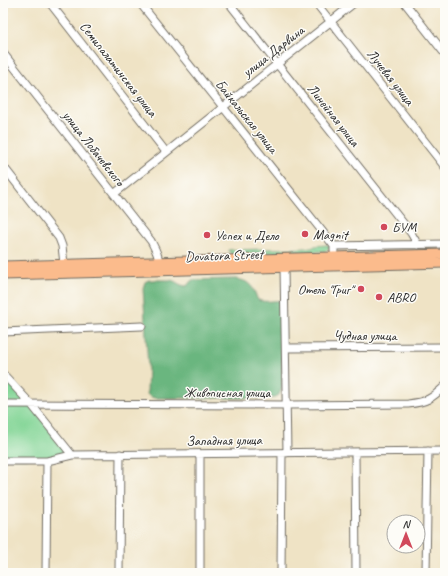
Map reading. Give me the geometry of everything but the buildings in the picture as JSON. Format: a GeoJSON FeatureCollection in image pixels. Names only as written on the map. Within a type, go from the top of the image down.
{"type":"FeatureCollection","features":[{"type":"Feature","properties":{"kind":"main road","name":"Dovatora Street"},"geometry":{"type":"LineString","coordinates":[[3,266],[445,254]]}},
{"type":"Feature","properties":{"kind":"main road","name":"Dovatora Street"},"geometry":{"type":"LineString","coordinates":[[3,275],[445,263]]}},
{"type":"Feature","properties":{"kind":"street","name":"Семипалатинская улица"},"geometry":{"type":"LineString","coordinates":[[50,3],[166,152]]}},
{"type":"Feature","properties":{"kind":"street","name":"Байкальская улица"},"geometry":{"type":"LineString","coordinates":[[140,3],[334,246]]}},
{"type":"Feature","properties":{"kind":"street","name":"Линейная улица"},"geometry":{"type":"LineString","coordinates":[[229,3],[411,233],[418,245]]}},
{"type":"Feature","properties":{"kind":"street","name":"Лучевая улица"},"geometry":{"type":"LineString","coordinates":[[316,3],[445,167]]}},
{"type":"Feature","properties":{"kind":"street","name":"улица Дарвина"},"geometry":{"type":"LineString","coordinates":[[114,194],[354,3]]}},
{"type":"Feature","properties":{"kind":"street"},"geometry":{"type":"LineString","coordinates":[[404,3],[445,54]]}},
{"type":"Feature","properties":{"kind":"street","name":"улица Лобачевского"},"geometry":{"type":"LineString","coordinates":[[3,52],[157,251],[159,262]]}},
{"type":"Feature","properties":{"kind":"street"},"geometry":{"type":"LineString","coordinates":[[3,166],[58,238],[62,246],[64,264]]}},
{"type":"Feature","properties":{"kind":"street"},"geometry":{"type":"LineString","coordinates":[[334,257],[334,246],[445,244]]}},
{"type":"Feature","properties":{"kind":"street"},"geometry":{"type":"LineString","coordinates":[[281,573],[287,405],[284,268]]}},
{"type":"Feature","properties":{"kind":"street"},"geometry":{"type":"LineString","coordinates":[[3,332],[142,326]]}},
{"type":"Feature","properties":{"kind":"street","name":"Чудная улица"},"geometry":{"type":"LineString","coordinates":[[286,348],[445,347]]}},
{"type":"Feature","properties":{"kind":"street"},"geometry":{"type":"LineString","coordinates":[[3,374],[31,404],[72,455]]}},
{"type":"Feature","properties":{"kind":"street","name":"Живописная улица"},"geometry":{"type":"LineString","coordinates":[[3,404],[287,405],[415,403],[433,397],[445,386]]}},
{"type":"Feature","properties":{"kind":"street"},"geometry":{"type":"LineString","coordinates":[[426,573],[428,451]]}},
{"type":"Feature","properties":{"kind":"street","name":"Западная улица"},"geometry":{"type":"LineString","coordinates":[[3,461],[47,461],[72,455],[445,451]]}},
{"type":"Feature","properties":{"kind":"street"},"geometry":{"type":"LineString","coordinates":[[355,452],[356,573]]}},
{"type":"Feature","properties":{"kind":"street"},"geometry":{"type":"LineString","coordinates":[[119,573],[120,454]]}},
{"type":"Feature","properties":{"kind":"street"},"geometry":{"type":"LineString","coordinates":[[200,454],[200,573]]}},
{"type":"Feature","properties":{"kind":"street"},"geometry":{"type":"LineString","coordinates":[[46,573],[47,461]]}},
{"type":"Feature","properties":{"kind":"green space"},"geometry":{"type":"Polygon","coordinates":[[[328,245],[330,248],[326,251],[231,254],[228,250],[312,248],[315,246],[328,245]]]}},
{"type":"Feature","properties":{"kind":"green space"},"geometry":{"type":"Polygon","coordinates":[[[236,279],[249,284],[253,288],[258,300],[281,301],[282,303],[282,387],[279,395],[273,398],[154,398],[149,396],[147,394],[148,367],[143,288],[145,282],[149,280],[170,280],[187,286],[193,280],[236,279]]]}},
{"type":"Feature","properties":{"kind":"green space"},"geometry":{"type":"Polygon","coordinates":[[[3,372],[70,453],[44,458],[3,458],[3,372]]]}},
{"type":"Feature","properties":{"kind":"place","name":"БУМ"},"geometry":{"type":"Point","coordinates":[384,227]}},
{"type":"Feature","properties":{"kind":"place","name":"Magnit"},"geometry":{"type":"Point","coordinates":[305,234]}},
{"type":"Feature","properties":{"kind":"place","name":"Успех и Дело"},"geometry":{"type":"Point","coordinates":[207,235]}},
{"type":"Feature","properties":{"kind":"place","name":"Отель \"Григ\""},"geometry":{"type":"Point","coordinates":[361,289]}},
{"type":"Feature","properties":{"kind":"place","name":"ABRO"},"geometry":{"type":"Point","coordinates":[379,297]}}]}
